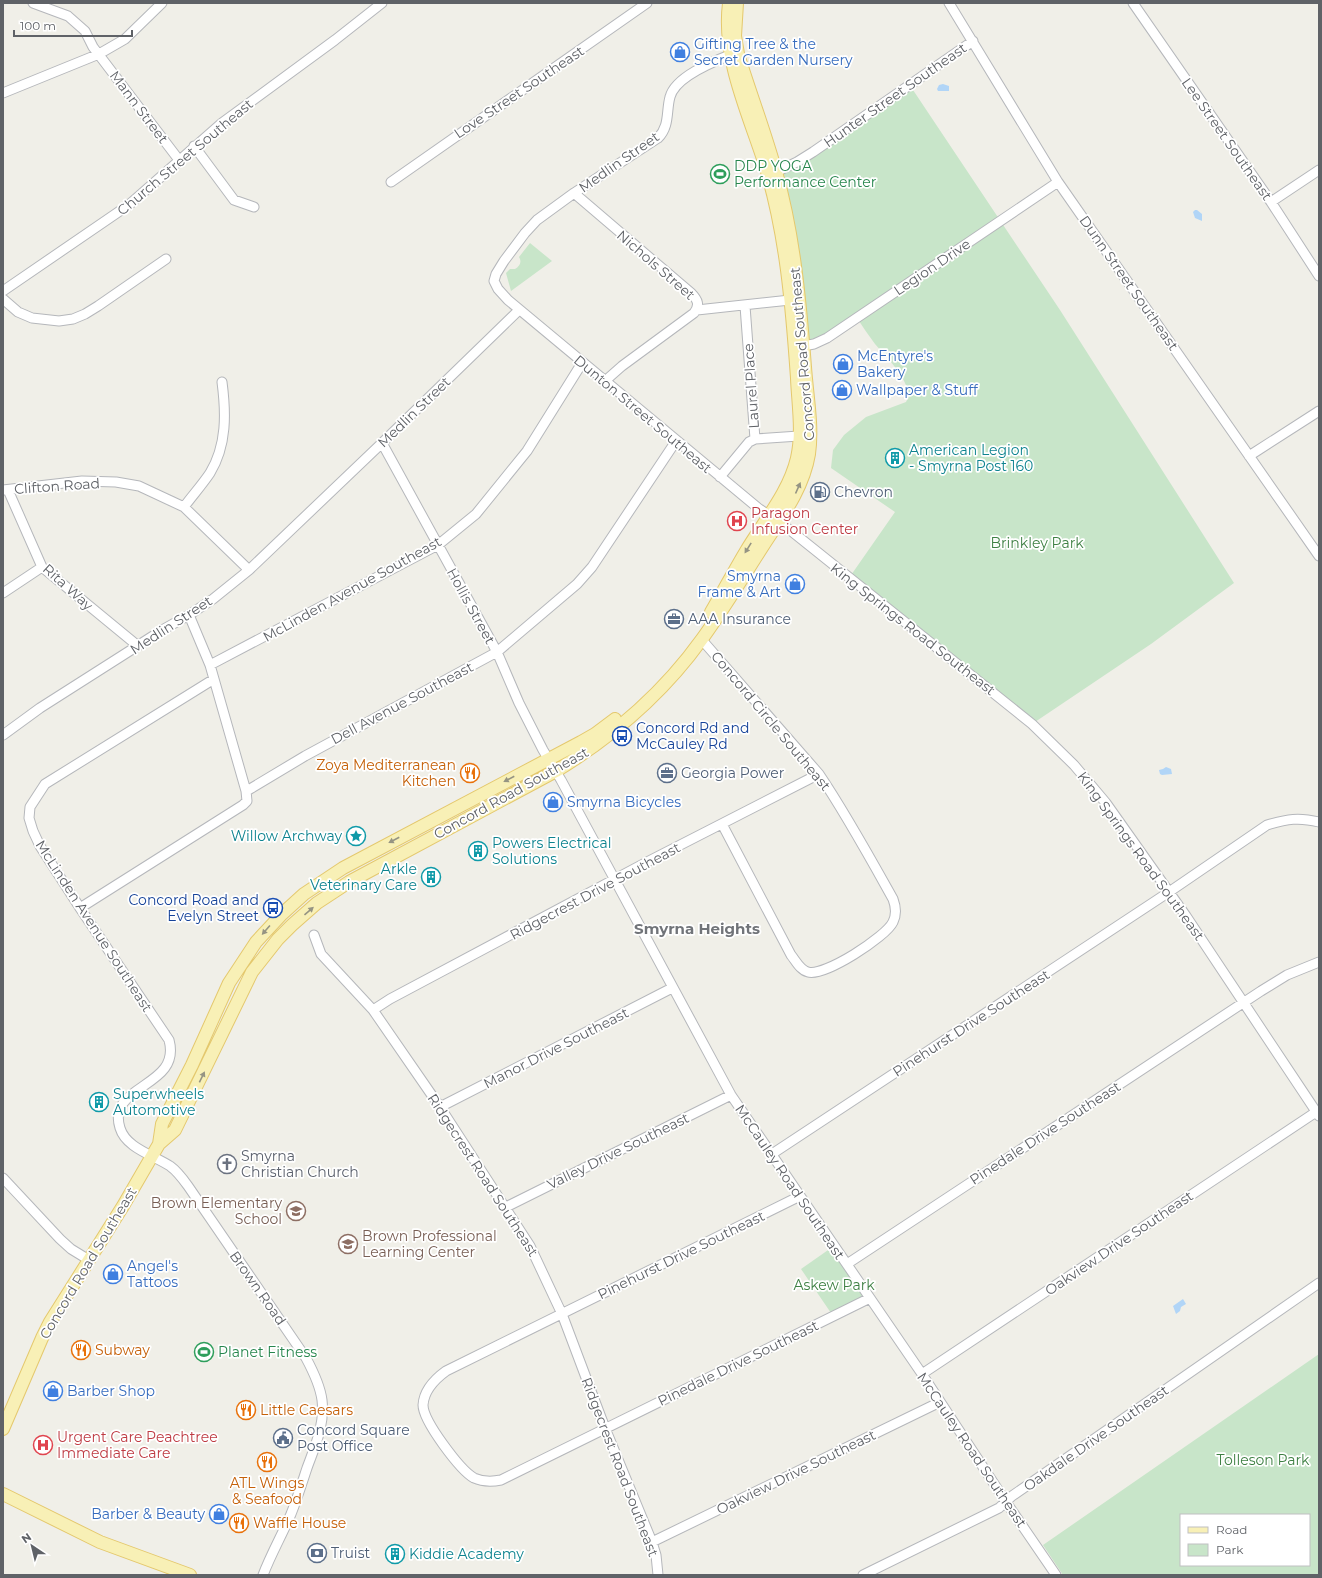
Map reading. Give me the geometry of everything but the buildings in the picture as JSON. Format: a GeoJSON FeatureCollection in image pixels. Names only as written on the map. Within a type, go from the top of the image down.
{"type":"FeatureCollection","features":[{"type":"Feature","properties":{"kind":"main road","name":"Concord Road Southeast"},"geometry":{"type":"LineString","coordinates":[[3,1429],[47,1328],[123,1206],[159,1144],[175,1130],[252,972],[278,939],[317,903],[349,882],[556,771],[602,740],[639,709],[669,679],[702,640],[774,519],[797,458],[799,436],[798,402],[790,300],[785,258],[774,198],[730,55],[727,29],[729,3]]}},
{"type":"Feature","properties":{"kind":"main road","name":"Concord Road Southeast"},"geometry":{"type":"LineString","coordinates":[[159,1144],[162,1124],[192,1064],[229,983],[256,942],[282,914],[304,894],[343,868],[548,758],[581,742],[605,727],[646,691],[691,640],[774,519],[795,495],[802,481],[807,464],[809,451],[809,420],[804,346],[795,265],[776,172],[738,54],[735,36],[737,3]]}},
{"type":"Feature","properties":{"kind":"main road"},"geometry":{"type":"LineString","coordinates":[[3,1494],[100,1542],[190,1575]]}},
{"type":"Feature","properties":{"kind":"street","name":"Mann Street"},"geometry":{"type":"LineString","coordinates":[[33,3],[60,7],[85,31],[92,47],[99,54],[179,160]]}},
{"type":"Feature","properties":{"kind":"street"},"geometry":{"type":"LineString","coordinates":[[3,93],[99,54],[125,39],[162,3]]}},
{"type":"Feature","properties":{"kind":"street","name":"Church Street Southeast"},"geometry":{"type":"LineString","coordinates":[[3,291],[130,204],[194,146],[222,123],[335,40],[382,3]]}},
{"type":"Feature","properties":{"kind":"street","name":"Love Street Southeast"},"geometry":{"type":"LineString","coordinates":[[392,182],[647,3]]}},
{"type":"Feature","properties":{"kind":"street","name":"Dunn Street Southeast"},"geometry":{"type":"LineString","coordinates":[[949,3],[1058,182],[1319,556]]}},
{"type":"Feature","properties":{"kind":"street","name":"Lee Street Southeast"},"geometry":{"type":"LineString","coordinates":[[1133,3],[1271,202],[1319,276]]}},
{"type":"Feature","properties":{"kind":"street","name":"Hunter Street Southeast"},"geometry":{"type":"LineString","coordinates":[[776,172],[797,162],[818,149],[973,41]]}},
{"type":"Feature","properties":{"kind":"street","name":"Medlin Street"},"geometry":{"type":"LineString","coordinates":[[3,735],[40,708],[213,599],[249,570],[519,310],[498,289],[494,281],[496,274],[504,261],[525,233],[549,211],[574,193],[658,138],[663,133],[666,124],[670,96],[678,84],[694,73],[730,55]]}},
{"type":"Feature","properties":{"kind":"street"},"geometry":{"type":"LineString","coordinates":[[194,146],[234,200],[254,207]]}},
{"type":"Feature","properties":{"kind":"street"},"geometry":{"type":"LineString","coordinates":[[1271,202],[1319,170]]}},
{"type":"Feature","properties":{"kind":"street","name":"Legion Drive"},"geometry":{"type":"LineString","coordinates":[[804,346],[814,344],[827,338],[1058,182]]}},
{"type":"Feature","properties":{"kind":"street","name":"Nichols Street"},"geometry":{"type":"LineString","coordinates":[[574,193],[691,293],[698,301],[697,310],[687,319],[622,366],[605,381]]}},
{"type":"Feature","properties":{"kind":"street"},"geometry":{"type":"LineString","coordinates":[[3,299],[18,312],[32,318],[49,321],[73,319],[98,306],[166,260]]}},
{"type":"Feature","properties":{"kind":"street"},"geometry":{"type":"LineString","coordinates":[[697,310],[790,300]]}},
{"type":"Feature","properties":{"kind":"street","name":"Laurel Place"},"geometry":{"type":"LineString","coordinates":[[720,477],[749,442],[755,439],[745,306]]}},
{"type":"Feature","properties":{"kind":"street","name":"Dunton Street Southeast"},"geometry":{"type":"LineString","coordinates":[[519,310],[676,441],[774,519]]}},
{"type":"Feature","properties":{"kind":"street","name":"McLinden Avenue Southeast"},"geometry":{"type":"LineString","coordinates":[[210,665],[438,545],[476,514],[527,451],[582,363]]}},
{"type":"Feature","properties":{"kind":"street"},"geometry":{"type":"LineString","coordinates":[[184,508],[210,473],[220,451],[224,437],[225,419],[225,403],[222,382]]}},
{"type":"Feature","properties":{"kind":"street"},"geometry":{"type":"LineString","coordinates":[[1249,456],[1319,411]]}},
{"type":"Feature","properties":{"kind":"street","name":"Concord Road Southeast"},"geometry":{"type":"LineString","coordinates":[[755,439],[799,436]]}},
{"type":"Feature","properties":{"kind":"street","name":"Dell Avenue Southeast"},"geometry":{"type":"LineString","coordinates":[[246,791],[305,756],[497,652],[577,584],[592,567],[676,441]]}},
{"type":"Feature","properties":{"kind":"street","name":"Hollis Street"},"geometry":{"type":"LineString","coordinates":[[382,443],[497,652],[519,703],[556,771]]}},
{"type":"Feature","properties":{"kind":"street","name":"Clifton Road"},"geometry":{"type":"LineString","coordinates":[[5,490],[82,481],[116,482],[139,486],[184,508],[249,570]]}},
{"type":"Feature","properties":{"kind":"street","name":"Rita Way"},"geometry":{"type":"LineString","coordinates":[[5,490],[42,567],[138,646]]}},
{"type":"Feature","properties":{"kind":"street","name":"King Springs Road Southeast"},"geometry":{"type":"LineString","coordinates":[[774,519],[953,660],[1046,736],[1074,765],[1101,797],[1169,892],[1318,1114]]}},
{"type":"Feature","properties":{"kind":"street"},"geometry":{"type":"LineString","coordinates":[[3,593],[42,567]]}},
{"type":"Feature","properties":{"kind":"street"},"geometry":{"type":"LineString","coordinates":[[80,908],[243,806],[247,801],[246,791],[210,665],[189,615]]}},
{"type":"Feature","properties":{"kind":"street","name":"Concord Circle Southeast"},"geometry":{"type":"LineString","coordinates":[[702,640],[819,774],[852,826],[896,906],[896,914],[892,923],[886,931],[866,947],[826,969],[816,973],[809,973],[798,964],[791,955],[722,824]]}},
{"type":"Feature","properties":{"kind":"street","name":"McLinden Avenue Southeast"},"geometry":{"type":"LineString","coordinates":[[152,1156],[127,1140],[120,1127],[119,1118],[124,1101],[158,1077],[166,1068],[171,1058],[169,1040],[40,846],[29,818],[30,807],[45,784],[214,679]]}},
{"type":"Feature","properties":{"kind":"street","name":"McCauley Road Southeast"},"geometry":{"type":"LineString","coordinates":[[556,771],[731,1096],[922,1374],[1056,1575]]}},
{"type":"Feature","properties":{"kind":"street","name":"Ridgecrest Drive Southeast"},"geometry":{"type":"LineString","coordinates":[[373,1010],[390,999],[819,774]]}},
{"type":"Feature","properties":{"kind":"street","name":"Pinehurst Drive Southeast"},"geometry":{"type":"LineString","coordinates":[[772,1154],[1268,825],[1284,820],[1303,819],[1319,822]]}},
{"type":"Feature","properties":{"kind":"street","name":"Ridgecrest Road Southeast"},"geometry":{"type":"LineString","coordinates":[[314,935],[321,954],[373,1010],[440,1107],[506,1207],[533,1252],[562,1314],[605,1428],[652,1542],[656,1555],[658,1575]]}},
{"type":"Feature","properties":{"kind":"street","name":"Pinedale Drive Southeast"},"geometry":{"type":"LineString","coordinates":[[847,1264],[1286,975],[1319,962]]}},
{"type":"Feature","properties":{"kind":"street","name":"Manor Drive Southeast"},"geometry":{"type":"LineString","coordinates":[[440,1107],[672,988]]}},
{"type":"Feature","properties":{"kind":"street","name":"Valley Drive Southeast"},"geometry":{"type":"LineString","coordinates":[[506,1207],[731,1096]]}},
{"type":"Feature","properties":{"kind":"street","name":"Oakview Drive Southeast"},"geometry":{"type":"LineString","coordinates":[[922,1374],[1318,1114]]}},
{"type":"Feature","properties":{"kind":"street","name":"Brown Road"},"geometry":{"type":"LineString","coordinates":[[152,1156],[171,1167],[188,1186],[306,1358],[320,1389],[323,1413],[318,1440],[291,1514],[273,1549],[263,1575]]}},
{"type":"Feature","properties":{"kind":"street"},"geometry":{"type":"LineString","coordinates":[[3,1178],[60,1239],[71,1249],[89,1260]]}},
{"type":"Feature","properties":{"kind":"street","name":"Pinehurst Drive Southeast"},"geometry":{"type":"LineString","coordinates":[[605,1428],[508,1477],[501,1480],[483,1481],[474,1478],[462,1468],[427,1418],[423,1406],[428,1389],[438,1376],[457,1365],[800,1196]]}},
{"type":"Feature","properties":{"kind":"street","name":"Oakdale Drive Southeast"},"geometry":{"type":"LineString","coordinates":[[863,1575],[999,1508],[1319,1283]]}},
{"type":"Feature","properties":{"kind":"street","name":"Pinedale Drive Southeast"},"geometry":{"type":"LineString","coordinates":[[605,1428],[870,1298]]}},
{"type":"Feature","properties":{"kind":"street","name":"Oakview Drive Southeast"},"geometry":{"type":"LineString","coordinates":[[652,1542],[940,1402]]}},
{"type":"Feature","properties":{"kind":"green space","name":"Brinkley Park"},"geometry":{"type":"Polygon","coordinates":[[[909,84],[1060,310],[1234,583],[1151,644],[1032,724],[849,578],[895,512],[831,468],[833,450],[844,435],[866,417],[906,402],[908,395],[907,387],[898,371],[875,344],[857,318],[803,346],[772,173],[909,84]]]}},
{"type":"Feature","properties":{"kind":"green space"},"geometry":{"type":"Polygon","coordinates":[[[530,243],[552,261],[511,291],[506,273],[510,269],[515,269],[519,265],[519,257],[530,243]]]}},
{"type":"Feature","properties":{"kind":"green space","name":"Askew Park"},"geometry":{"type":"Polygon","coordinates":[[[831,1248],[863,1295],[831,1313],[801,1269],[831,1248]]]}},
{"type":"Feature","properties":{"kind":"green space","name":"Tolleson Park"},"geometry":{"type":"Polygon","coordinates":[[[1319,1354],[1319,1575],[1063,1575],[1043,1545],[1319,1354]]]}},
{"type":"Feature","properties":{"kind":"water"},"geometry":{"type":"Polygon","coordinates":[[[943,84],[949,86],[949,91],[938,91],[937,89],[939,85],[943,84]]]}},
{"type":"Feature","properties":{"kind":"water"},"geometry":{"type":"Polygon","coordinates":[[[1195,210],[1202,214],[1202,221],[1195,218],[1193,212],[1195,210]]]}},
{"type":"Feature","properties":{"kind":"water"},"geometry":{"type":"Polygon","coordinates":[[[1166,767],[1171,769],[1172,774],[1160,774],[1159,770],[1166,767]]]}},
{"type":"Feature","properties":{"kind":"water"},"geometry":{"type":"Polygon","coordinates":[[[1183,1299],[1186,1304],[1181,1307],[1180,1311],[1176,1314],[1173,1306],[1183,1299]]]}},
{"type":"Feature","properties":{"kind":"place","name":"Gifting Tree & the Secret Garden Nursery"},"geometry":{"type":"Point","coordinates":[680,52]}},
{"type":"Feature","properties":{"kind":"place","name":"DDP YOGA Performance Center"},"geometry":{"type":"Point","coordinates":[720,174]}},
{"type":"Feature","properties":{"kind":"place","name":"McEntyre's Bakery"},"geometry":{"type":"Point","coordinates":[843,364]}},
{"type":"Feature","properties":{"kind":"place","name":"Wallpaper & Stuff"},"geometry":{"type":"Point","coordinates":[842,390]}},
{"type":"Feature","properties":{"kind":"place","name":"American Legion - Smyrna Post 160"},"geometry":{"type":"Point","coordinates":[895,458]}},
{"type":"Feature","properties":{"kind":"place","name":"Chevron"},"geometry":{"type":"Point","coordinates":[820,492]}},
{"type":"Feature","properties":{"kind":"place","name":"Paragon Infusion Center"},"geometry":{"type":"Point","coordinates":[737,521]}},
{"type":"Feature","properties":{"kind":"place","name":"Smyrna Frame & Art"},"geometry":{"type":"Point","coordinates":[795,584]}},
{"type":"Feature","properties":{"kind":"place","name":"AAA Insurance"},"geometry":{"type":"Point","coordinates":[674,619]}},
{"type":"Feature","properties":{"kind":"place","name":"Concord Rd and McCauley Rd"},"geometry":{"type":"Point","coordinates":[622,736]}},
{"type":"Feature","properties":{"kind":"place","name":"Zoya Mediterranean Kitchen"},"geometry":{"type":"Point","coordinates":[470,773]}},
{"type":"Feature","properties":{"kind":"place","name":"Georgia Power"},"geometry":{"type":"Point","coordinates":[667,773]}},
{"type":"Feature","properties":{"kind":"place","name":"Smyrna Bicycles"},"geometry":{"type":"Point","coordinates":[553,802]}},
{"type":"Feature","properties":{"kind":"place","name":"Willow Archway"},"geometry":{"type":"Point","coordinates":[356,836]}},
{"type":"Feature","properties":{"kind":"place","name":"Powers Electrical Solutions"},"geometry":{"type":"Point","coordinates":[478,851]}},
{"type":"Feature","properties":{"kind":"place","name":"Arkle Veterinary Care"},"geometry":{"type":"Point","coordinates":[431,877]}},
{"type":"Feature","properties":{"kind":"place","name":"Concord Road and Evelyn Street"},"geometry":{"type":"Point","coordinates":[273,908]}},
{"type":"Feature","properties":{"kind":"place","name":"Superwheels Automotive"},"geometry":{"type":"Point","coordinates":[99,1102]}},
{"type":"Feature","properties":{"kind":"place","name":"Smyrna Christian Church"},"geometry":{"type":"Point","coordinates":[227,1164]}},
{"type":"Feature","properties":{"kind":"place","name":"Brown Elementary School"},"geometry":{"type":"Point","coordinates":[296,1211]}},
{"type":"Feature","properties":{"kind":"place","name":"Brown Professional Learning Center"},"geometry":{"type":"Point","coordinates":[348,1244]}},
{"type":"Feature","properties":{"kind":"place","name":"Angel's Tattoos"},"geometry":{"type":"Point","coordinates":[113,1274]}},
{"type":"Feature","properties":{"kind":"place","name":"Subway"},"geometry":{"type":"Point","coordinates":[81,1350]}},
{"type":"Feature","properties":{"kind":"place","name":"Planet Fitness"},"geometry":{"type":"Point","coordinates":[204,1352]}},
{"type":"Feature","properties":{"kind":"place","name":"Barber Shop"},"geometry":{"type":"Point","coordinates":[53,1391]}},
{"type":"Feature","properties":{"kind":"place","name":"Little Caesars"},"geometry":{"type":"Point","coordinates":[246,1410]}},
{"type":"Feature","properties":{"kind":"place","name":"Concord Square Post Office"},"geometry":{"type":"Point","coordinates":[283,1438]}},
{"type":"Feature","properties":{"kind":"place","name":"Urgent Care Peachtree Immediate Care"},"geometry":{"type":"Point","coordinates":[43,1445]}},
{"type":"Feature","properties":{"kind":"place","name":"ATL Wings & Seafood"},"geometry":{"type":"Point","coordinates":[267,1462]}},
{"type":"Feature","properties":{"kind":"place","name":"Barber & Beauty"},"geometry":{"type":"Point","coordinates":[219,1514]}},
{"type":"Feature","properties":{"kind":"place","name":"Waffle House"},"geometry":{"type":"Point","coordinates":[239,1523]}},
{"type":"Feature","properties":{"kind":"place","name":"Truist"},"geometry":{"type":"Point","coordinates":[317,1553]}},
{"type":"Feature","properties":{"kind":"place","name":"Kiddie Academy"},"geometry":{"type":"Point","coordinates":[395,1554]}},
{"type":"Feature","properties":{"kind":"district","name":"Smyrna Heights"},"geometry":{"type":"Point","coordinates":[697,929]}}]}
